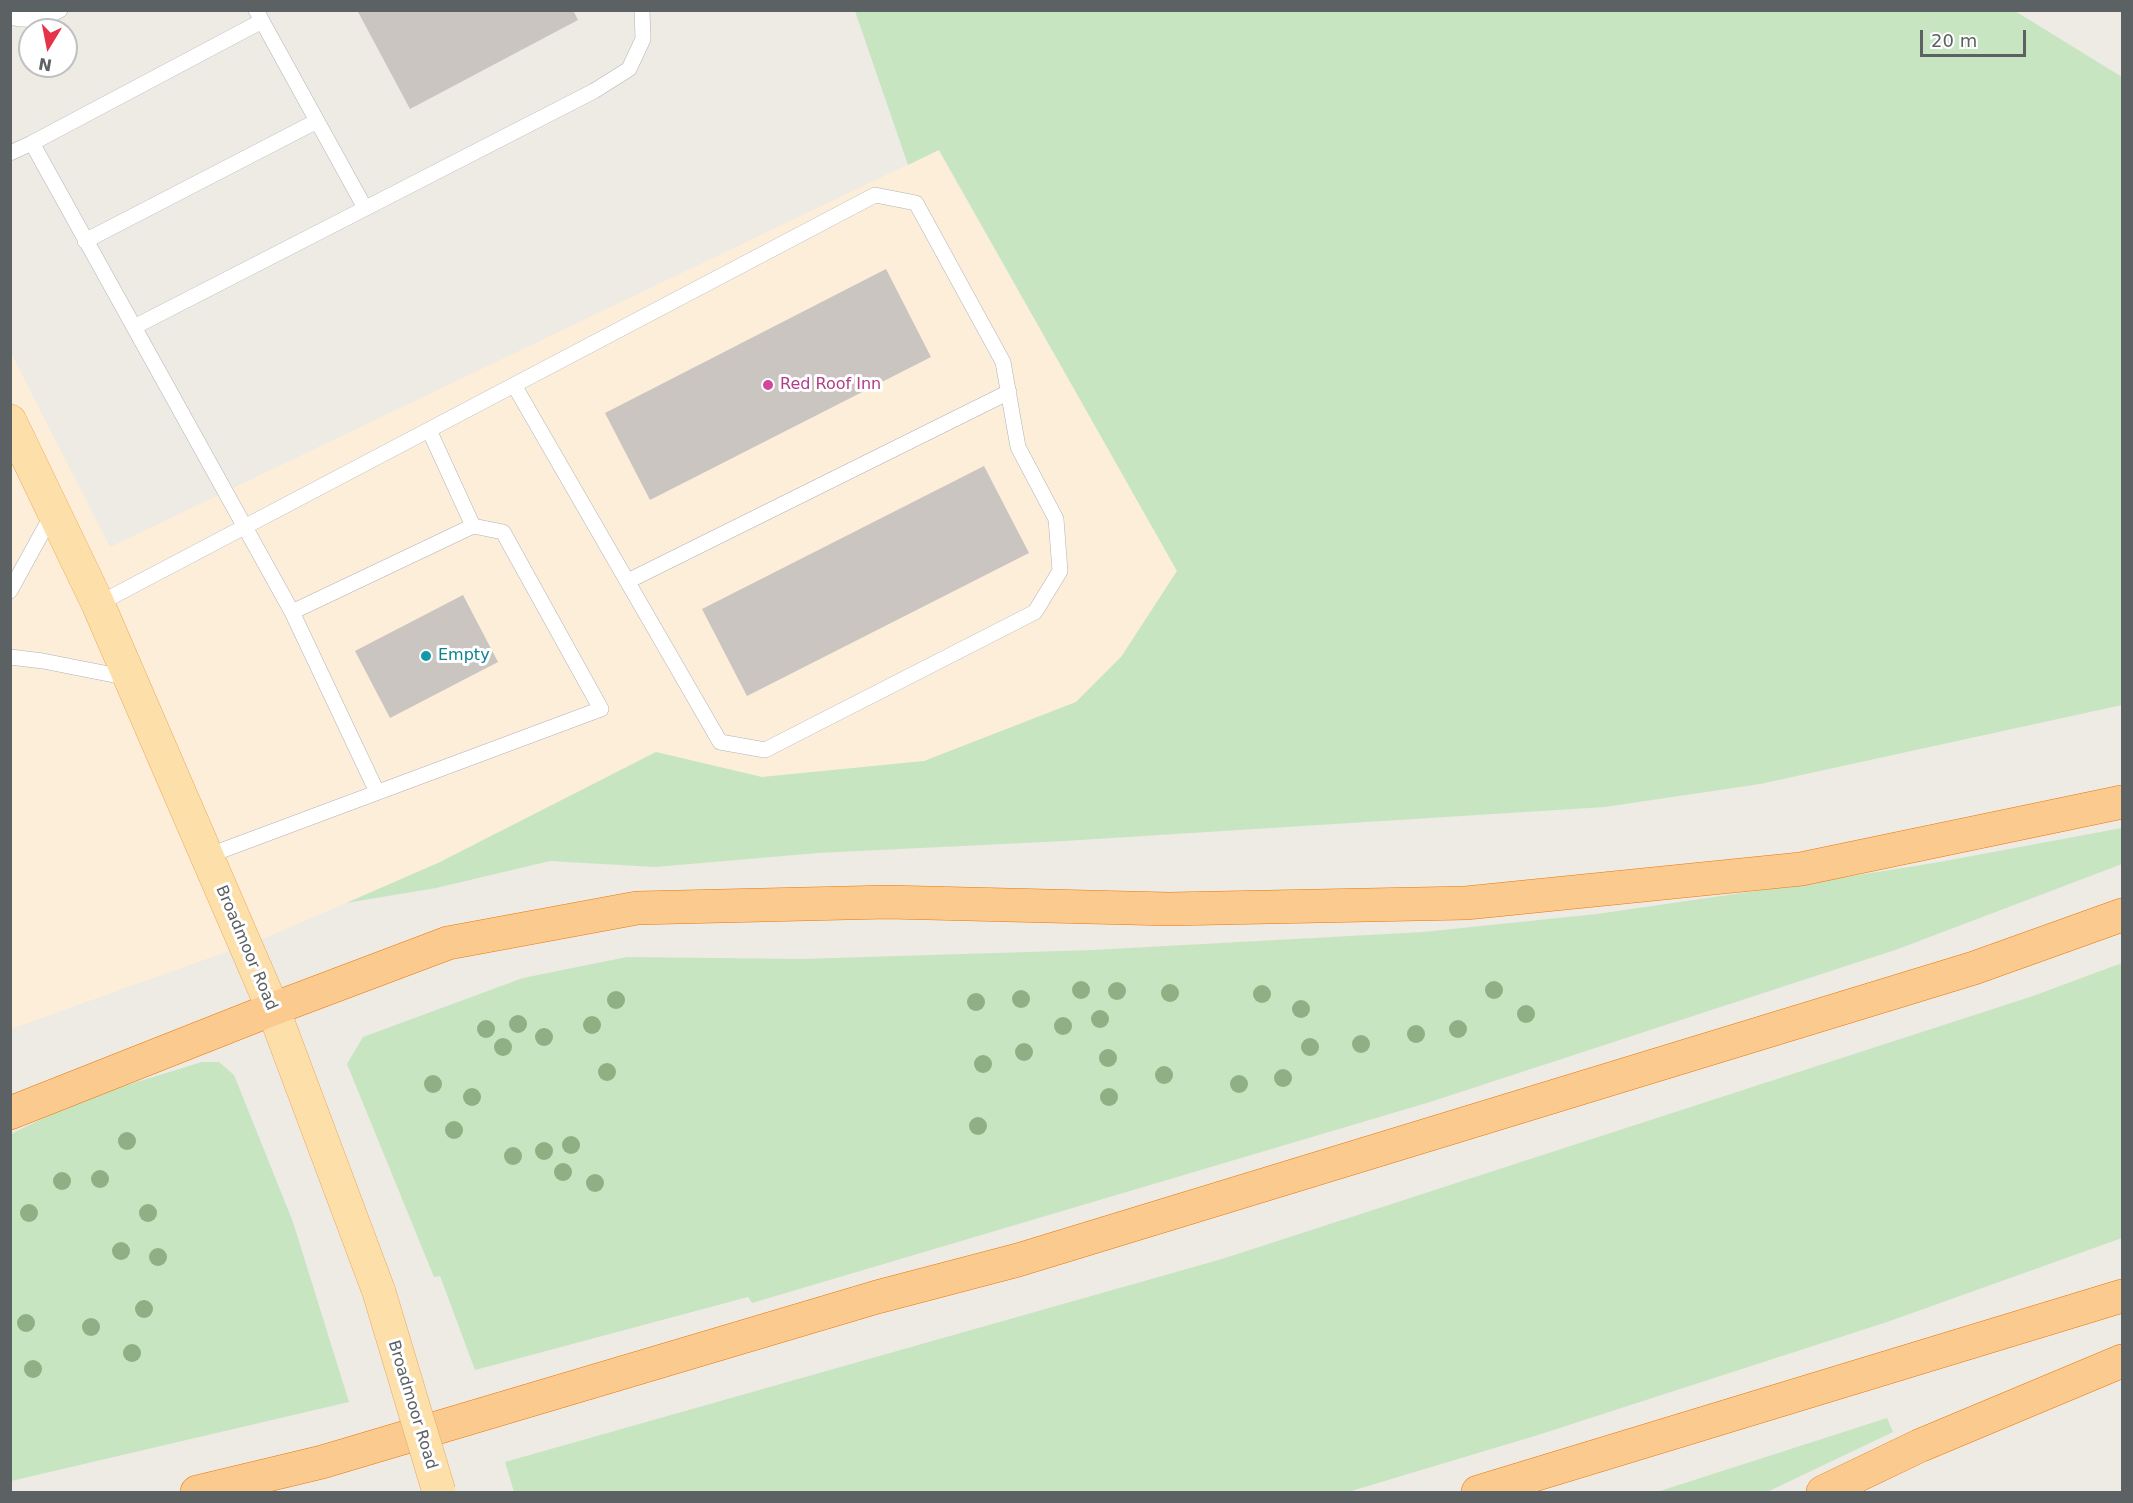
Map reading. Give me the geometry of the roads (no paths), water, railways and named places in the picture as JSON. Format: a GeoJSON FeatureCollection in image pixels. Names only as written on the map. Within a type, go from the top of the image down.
{"type":"FeatureCollection","features":[{"type":"Feature","properties":{"kind":"highway"},"geometry":{"type":"LineString","coordinates":[[10,1113],[273,1009],[448,944],[637,908],[888,902],[1169,909],[1466,903],[1801,868],[2122,802]]}},
{"type":"Feature","properties":{"kind":"highway"},"geometry":{"type":"LineString","coordinates":[[197,1492],[322,1462],[877,1297],[1018,1260],[1963,971],[2122,915]]}},
{"type":"Feature","properties":{"kind":"highway"},"geometry":{"type":"LineString","coordinates":[[1478,1492],[2122,1296]]}},
{"type":"Feature","properties":{"kind":"highway"},"geometry":{"type":"LineString","coordinates":[[1823,1492],[1920,1446],[2122,1361]]}},
{"type":"Feature","properties":{"kind":"main road","name":"Broadmoor Road"},"geometry":{"type":"LineString","coordinates":[[10,422],[98,604],[273,1009],[379,1292],[439,1492]]}},
{"type":"Feature","properties":{"kind":"lane"},"geometry":{"type":"LineString","coordinates":[[10,17],[22,20],[48,17],[60,10]]}},
{"type":"Feature","properties":{"kind":"lane"},"geometry":{"type":"LineString","coordinates":[[134,327],[594,91],[629,69],[643,39],[642,10]]}},
{"type":"Feature","properties":{"kind":"lane"},"geometry":{"type":"LineString","coordinates":[[10,153],[32,143],[259,16],[365,208]]}},
{"type":"Feature","properties":{"kind":"lane"},"geometry":{"type":"LineString","coordinates":[[85,241],[317,121]]}},
{"type":"Feature","properties":{"kind":"lane"},"geometry":{"type":"LineString","coordinates":[[32,143],[292,612],[377,792]]}},
{"type":"Feature","properties":{"kind":"lane"},"geometry":{"type":"LineString","coordinates":[[98,604],[244,528],[514,385],[875,195],[916,202],[1003,362],[1018,447],[1056,519],[1060,571],[1035,612],[765,750],[720,742],[514,385]]}},
{"type":"Feature","properties":{"kind":"lane"},"geometry":{"type":"LineString","coordinates":[[628,581],[1009,392]]}},
{"type":"Feature","properties":{"kind":"lane"},"geometry":{"type":"LineString","coordinates":[[429,430],[473,526]]}},
{"type":"Feature","properties":{"kind":"lane"},"geometry":{"type":"LineString","coordinates":[[10,591],[54,511]]}},
{"type":"Feature","properties":{"kind":"lane"},"geometry":{"type":"LineString","coordinates":[[207,856],[601,709],[502,531],[473,526],[292,612]]}},
{"type":"Feature","properties":{"kind":"lane"},"geometry":{"type":"LineString","coordinates":[[10,657],[130,678]]}},
{"type":"Feature","properties":{"kind":"place","name":"Red Roof Inn"},"geometry":{"type":"Point","coordinates":[768,385]}},
{"type":"Feature","properties":{"kind":"place","name":"Empty"},"geometry":{"type":"Point","coordinates":[426,656]}}]}
